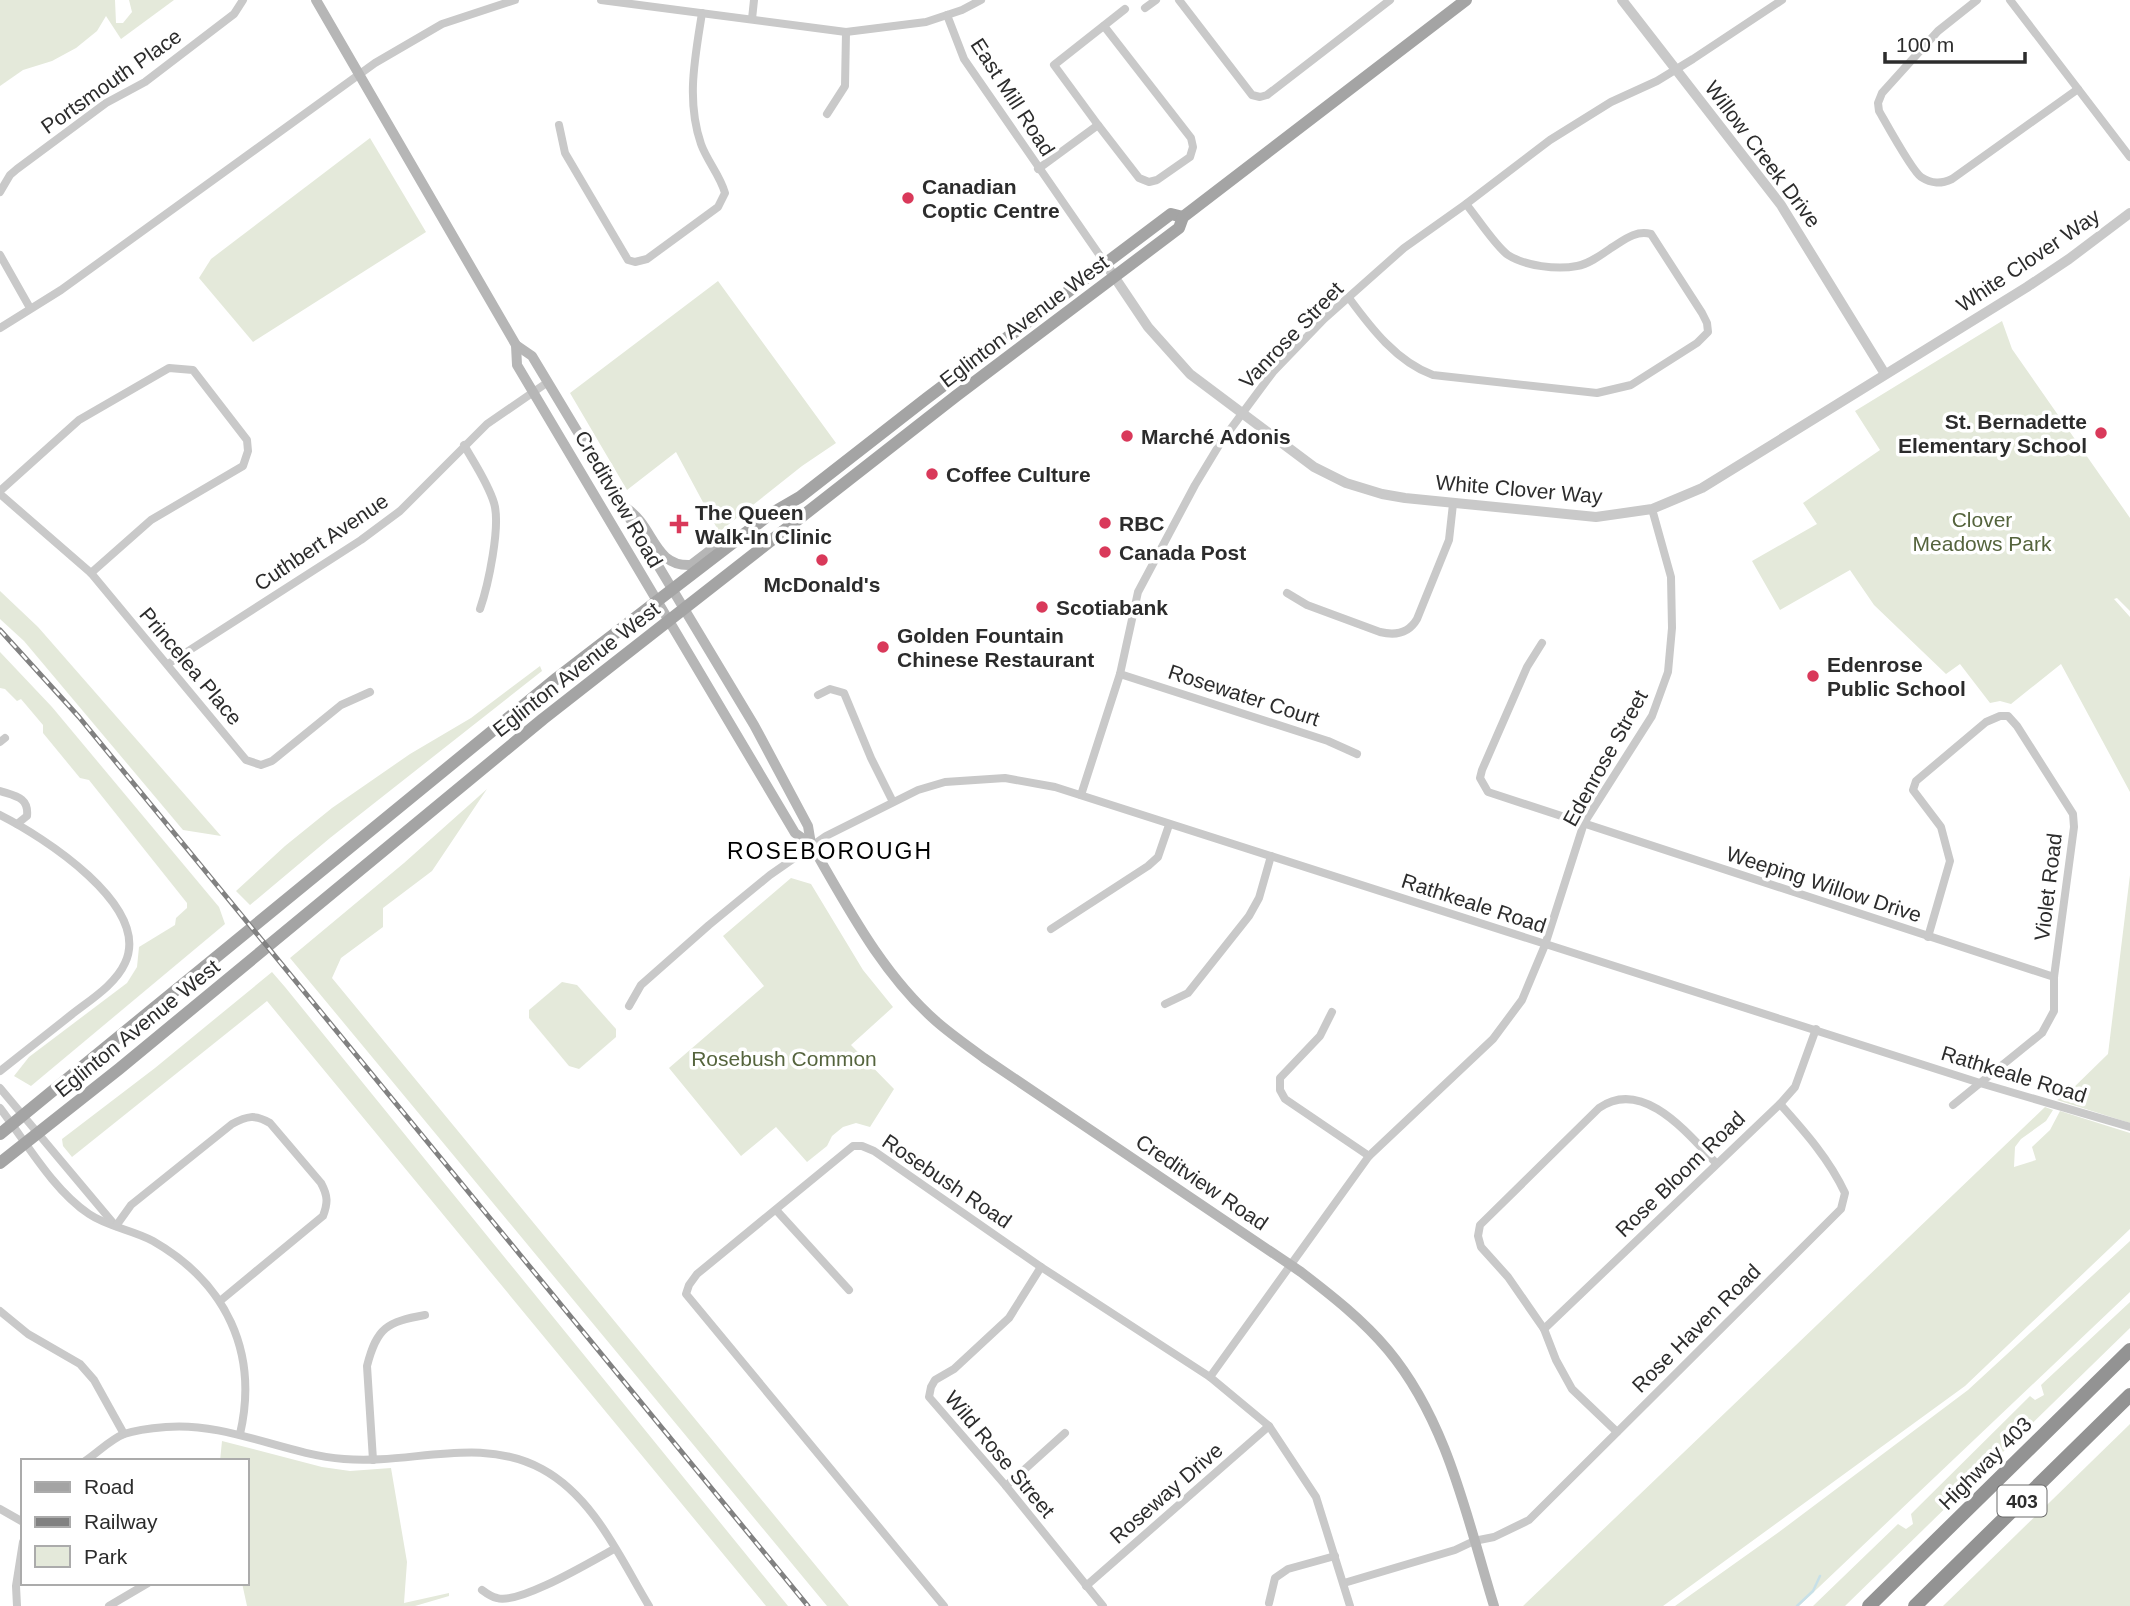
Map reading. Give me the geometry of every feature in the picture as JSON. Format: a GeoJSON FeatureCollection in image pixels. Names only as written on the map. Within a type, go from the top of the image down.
{"type":"FeatureCollection","features":[{"type":"Feature","properties":{"kind":"highway","name":"Highway 403"},"geometry":{"type":"LineString","coordinates":[[1869,1606],[2130,1350]]}},
{"type":"Feature","properties":{"kind":"highway","name":"403"},"geometry":{"type":"LineString","coordinates":[[1915,1606],[2130,1395]]}},
{"type":"Feature","properties":{"kind":"main road","name":"Creditview Road"},"geometry":{"type":"LineString","coordinates":[[316,0],[516,345],[532,356],[770,753],[808,826],[811,844],[871,946],[937,1023],[995,1066],[1290,1264],[1340,1302],[1388,1350],[1418,1392],[1437,1430],[1494,1606]]}},
{"type":"Feature","properties":{"kind":"main road","name":"Eglinton Avenue West"},"geometry":{"type":"LineString","coordinates":[[0,1163],[119,1069],[515,741],[956,396],[1179,228],[1183,217],[1466,0]]}},
{"type":"Feature","properties":{"kind":"main road","name":"Eglinton Avenue West"},"geometry":{"type":"LineString","coordinates":[[0,1134],[500,724],[656,602],[1171,214],[1183,217]]}},
{"type":"Feature","properties":{"kind":"main road","name":"Creditview Road"},"geometry":{"type":"LineString","coordinates":[[516,345],[517,365],[656,602],[795,834],[811,844]]}},
{"type":"Feature","properties":{"kind":"main road"},"geometry":{"type":"LineString","coordinates":[[624,506],[639,516],[661,553],[673,563],[691,565],[725,539],[735,541]]}},
{"type":"Feature","properties":{"kind":"street","name":"Portsmouth Place"},"geometry":{"type":"LineString","coordinates":[[0,192],[5,181],[17,169],[106,103],[145,82],[234,14],[243,0]]}},
{"type":"Feature","properties":{"kind":"street"},"geometry":{"type":"LineString","coordinates":[[0,328],[61,290],[359,73],[442,23],[514,0]]}},
{"type":"Feature","properties":{"kind":"street"},"geometry":{"type":"LineString","coordinates":[[601,0],[846,32],[909,25],[947,15],[981,0]]}},
{"type":"Feature","properties":{"kind":"street"},"geometry":{"type":"LineString","coordinates":[[752,19],[754,0]]}},
{"type":"Feature","properties":{"kind":"street"},"geometry":{"type":"LineString","coordinates":[[1144,8],[1156,0]]}},
{"type":"Feature","properties":{"kind":"street"},"geometry":{"type":"LineString","coordinates":[[1179,0],[1252,95],[1260,97],[1390,0]]}},
{"type":"Feature","properties":{"kind":"street","name":"Willow Creek Drive"},"geometry":{"type":"LineString","coordinates":[[1622,0],[1781,205],[1885,374]]}},
{"type":"Feature","properties":{"kind":"street","name":"Vanrose Street"},"geometry":{"type":"LineString","coordinates":[[1081,795],[1120,674],[1138,592],[1195,485],[1273,372],[1324,319],[1404,248],[1550,140],[1611,102],[1675,70],[1782,0]]}},
{"type":"Feature","properties":{"kind":"street"},"geometry":{"type":"LineString","coordinates":[[1977,0],[1938,31],[1882,93],[1878,103],[1878,111],[1919,176],[1942,184],[1952,179],[2078,89]]}},
{"type":"Feature","properties":{"kind":"street"},"geometry":{"type":"LineString","coordinates":[[2010,0],[2130,158]]}},
{"type":"Feature","properties":{"kind":"street"},"geometry":{"type":"LineString","coordinates":[[1104,26],[1191,138],[1193,147],[1190,157],[1157,180],[1149,182],[1139,178],[1054,65],[1125,9]]}},
{"type":"Feature","properties":{"kind":"street"},"geometry":{"type":"LineString","coordinates":[[559,125],[565,153],[628,260],[635,262],[647,259],[718,207],[724,193],[701,144],[691,98],[702,13]]}},
{"type":"Feature","properties":{"kind":"street","name":"East Mill Road"},"geometry":{"type":"LineString","coordinates":[[947,15],[964,59],[1105,263]]}},
{"type":"Feature","properties":{"kind":"street"},"geometry":{"type":"LineString","coordinates":[[827,114],[845,86],[846,32]]}},
{"type":"Feature","properties":{"kind":"street"},"geometry":{"type":"LineString","coordinates":[[1038,169],[1098,125]]}},
{"type":"Feature","properties":{"kind":"street"},"geometry":{"type":"LineString","coordinates":[[1349,298],[1403,360],[1418,370],[1433,375],[1597,393],[1631,385],[1698,343],[1708,332],[1702,313],[1651,234],[1643,232],[1632,235],[1597,258],[1578,266],[1541,264],[1506,254],[1466,204]]}},
{"type":"Feature","properties":{"kind":"street","name":"White Clover Way"},"geometry":{"type":"LineString","coordinates":[[1105,263],[1147,327],[1176,361],[1202,384],[1314,467],[1346,483],[1382,494],[1595,517],[1652,509],[1702,488],[2033,283],[2130,213]]}},
{"type":"Feature","properties":{"kind":"street"},"geometry":{"type":"LineString","coordinates":[[0,255],[30,308]]}},
{"type":"Feature","properties":{"kind":"street"},"geometry":{"type":"LineString","coordinates":[[0,493],[79,420],[169,368],[193,370],[247,440],[248,452],[243,466],[151,520],[91,573]]}},
{"type":"Feature","properties":{"kind":"street","name":"Cuthbert Avenue"},"geometry":{"type":"LineString","coordinates":[[168,664],[361,540],[400,511],[487,424],[548,382]]}},
{"type":"Feature","properties":{"kind":"street"},"geometry":{"type":"LineString","coordinates":[[464,445],[491,493],[496,515],[487,586],[480,609]]}},
{"type":"Feature","properties":{"kind":"street","name":"Princelea Place"},"geometry":{"type":"LineString","coordinates":[[0,493],[91,573],[246,760],[261,765],[272,761],[341,705],[370,692]]}},
{"type":"Feature","properties":{"kind":"street"},"geometry":{"type":"LineString","coordinates":[[1287,593],[1307,606],[1380,632],[1391,635],[1412,628],[1449,540],[1453,503]]}},
{"type":"Feature","properties":{"kind":"street","name":"Edenrose Street"},"geometry":{"type":"LineString","coordinates":[[1210,1377],[1369,1156],[1493,1039],[1522,1000],[1545,945],[1584,823],[1653,716],[1668,672],[1672,628],[1671,577],[1652,509]]}},
{"type":"Feature","properties":{"kind":"street","name":"Weeping Willow Drive"},"geometry":{"type":"LineString","coordinates":[[1542,643],[1527,667],[1480,778],[1488,792],[2054,977]]}},
{"type":"Feature","properties":{"kind":"street","name":"Rosewater Court"},"geometry":{"type":"LineString","coordinates":[[1120,674],[1328,741],[1357,754]]}},
{"type":"Feature","properties":{"kind":"street"},"geometry":{"type":"LineString","coordinates":[[818,695],[830,689],[844,693],[893,802]]}},
{"type":"Feature","properties":{"kind":"street","name":"Violet Road"},"geometry":{"type":"LineString","coordinates":[[1928,937],[1950,861],[1941,827],[1913,790],[1916,781],[1986,722],[2000,716],[2008,716],[2073,814],[2074,827],[2054,977],[2054,1011],[2042,1032],[1953,1105]]}},
{"type":"Feature","properties":{"kind":"street","name":"Rathkeale Road"},"geometry":{"type":"LineString","coordinates":[[629,1006],[641,985],[740,899],[811,844],[918,790],[946,782],[1005,778],[1055,787],[1081,795],[1980,1083],[2130,1127]]}},
{"type":"Feature","properties":{"kind":"street"},"geometry":{"type":"LineString","coordinates":[[0,791],[21,797],[26,802],[27,816],[17,824]]}},
{"type":"Feature","properties":{"kind":"street"},"geometry":{"type":"LineString","coordinates":[[0,816],[17,824],[98,884],[116,904],[130,936],[125,963],[110,983],[0,1071]]}},
{"type":"Feature","properties":{"kind":"street"},"geometry":{"type":"LineString","coordinates":[[1051,929],[1148,866],[1157,857],[1169,825]]}},
{"type":"Feature","properties":{"kind":"street"},"geometry":{"type":"LineString","coordinates":[[1165,1004],[1188,993],[1250,916],[1259,898],[1271,856]]}},
{"type":"Feature","properties":{"kind":"street"},"geometry":{"type":"LineString","coordinates":[[1332,1012],[1320,1036],[1280,1079],[1280,1090],[1285,1099],[1369,1156]]}},
{"type":"Feature","properties":{"kind":"street","name":"Rose Bloom Road"},"geometry":{"type":"LineString","coordinates":[[1544,1329],[1780,1104],[1795,1087],[1816,1029]]}},
{"type":"Feature","properties":{"kind":"street"},"geometry":{"type":"LineString","coordinates":[[0,1088],[18,1120],[26,1143],[74,1201],[89,1215],[152,1241],[173,1255],[197,1274],[220,1301],[233,1324],[242,1350],[245,1405],[240,1434]]}},
{"type":"Feature","properties":{"kind":"street"},"geometry":{"type":"LineString","coordinates":[[1617,1432],[1572,1389],[1556,1360],[1544,1329],[1508,1277],[1481,1247],[1480,1225],[1609,1101],[1622,1098],[1659,1110],[1676,1121],[1716,1163]]}},
{"type":"Feature","properties":{"kind":"street","name":"Rose Haven Road"},"geometry":{"type":"LineString","coordinates":[[1344,1583],[1494,1537],[1530,1520],[1841,1209],[1845,1193],[1840,1181],[1817,1146],[1780,1104]]}},
{"type":"Feature","properties":{"kind":"street"},"geometry":{"type":"LineString","coordinates":[[0,1108],[38,1134],[116,1226]]}},
{"type":"Feature","properties":{"kind":"street"},"geometry":{"type":"LineString","coordinates":[[116,1226],[131,1205],[232,1124],[246,1116],[260,1117],[271,1122],[321,1182],[327,1194],[327,1205],[323,1216],[220,1301]]}},
{"type":"Feature","properties":{"kind":"street","name":"Rosebush Road"},"geometry":{"type":"LineString","coordinates":[[944,1606],[686,1294],[697,1274],[853,1146],[874,1151],[1041,1266],[1210,1377],[1269,1426],[1316,1497],[1350,1606]]}},
{"type":"Feature","properties":{"kind":"street"},"geometry":{"type":"LineString","coordinates":[[777,1211],[849,1290]]}},
{"type":"Feature","properties":{"kind":"street","name":"Wild Rose Street"},"geometry":{"type":"LineString","coordinates":[[1041,1266],[1000,1327],[954,1368],[935,1380],[930,1387],[929,1397],[1006,1486],[1103,1606]]}},
{"type":"Feature","properties":{"kind":"street"},"geometry":{"type":"LineString","coordinates":[[0,1311],[28,1334],[79,1364],[94,1380],[124,1434]]}},
{"type":"Feature","properties":{"kind":"street"},"geometry":{"type":"LineString","coordinates":[[373,1460],[367,1367],[371,1352],[379,1336],[394,1321],[425,1315]]}},
{"type":"Feature","properties":{"kind":"street","name":"Roseway Drive"},"geometry":{"type":"LineString","coordinates":[[1086,1586],[1269,1426]]}},
{"type":"Feature","properties":{"kind":"street"},"geometry":{"type":"LineString","coordinates":[[88,1459],[124,1434],[166,1427],[197,1427],[240,1434],[313,1455],[373,1460],[454,1452],[493,1452],[539,1468],[569,1487],[588,1508],[649,1606]]}},
{"type":"Feature","properties":{"kind":"street"},"geometry":{"type":"LineString","coordinates":[[1006,1486],[1065,1433]]}},
{"type":"Feature","properties":{"kind":"street"},"geometry":{"type":"LineString","coordinates":[[0,1509],[21,1521]]}},
{"type":"Feature","properties":{"kind":"street"},"geometry":{"type":"LineString","coordinates":[[482,1590],[499,1599],[522,1595],[561,1578],[614,1549]]}},
{"type":"Feature","properties":{"kind":"street"},"geometry":{"type":"LineString","coordinates":[[17,1606],[16,1586],[21,1555]]}},
{"type":"Feature","properties":{"kind":"street"},"geometry":{"type":"LineString","coordinates":[[1269,1603],[1275,1578],[1288,1569],[1335,1556]]}},
{"type":"Feature","properties":{"kind":"street"},"geometry":{"type":"LineString","coordinates":[[108,1606],[145,1585]]}},
{"type":"Feature","properties":{"kind":"green space"},"geometry":{"type":"Polygon","coordinates":[[[0,0],[115,0],[116,23],[123,23],[132,12],[129,0],[174,0],[121,39],[106,16],[97,31],[76,48],[52,61],[23,70],[0,86],[0,0]]]}},
{"type":"Feature","properties":{"kind":"green space"},"geometry":{"type":"Polygon","coordinates":[[[370,138],[426,232],[253,342],[199,278],[211,259],[370,138]]]}},
{"type":"Feature","properties":{"kind":"green space"},"geometry":{"type":"Polygon","coordinates":[[[718,281],[836,443],[802,466],[719,532],[676,452],[627,490],[570,393],[718,281]]]}},
{"type":"Feature","properties":{"kind":"green space","name":"Clover Meadows Park"},"geometry":{"type":"Polygon","coordinates":[[[2002,321],[2012,349],[2130,518],[2130,611],[2117,598],[2114,599],[2130,617],[2130,792],[2061,664],[2011,704],[2000,701],[1990,703],[1960,664],[1946,674],[1874,605],[1850,570],[1780,610],[1752,561],[1817,524],[1803,503],[1880,450],[1855,411],[2002,321]]]}},
{"type":"Feature","properties":{"kind":"green space"},"geometry":{"type":"Polygon","coordinates":[[[0,591],[38,627],[221,836],[183,830],[24,641],[0,619],[0,591]]]}},
{"type":"Feature","properties":{"kind":"green space"},"geometry":{"type":"Polygon","coordinates":[[[0,652],[52,707],[219,907],[225,924],[31,1086],[14,1076],[29,1057],[127,983],[137,967],[139,947],[175,925],[176,918],[187,908],[187,903],[89,780],[80,778],[43,733],[43,725],[21,699],[17,701],[5,689],[0,688],[0,652]]]}},
{"type":"Feature","properties":{"kind":"green space"},"geometry":{"type":"Polygon","coordinates":[[[540,666],[542,671],[330,838],[250,905],[236,891],[332,808],[410,754],[471,718],[540,666]]]}},
{"type":"Feature","properties":{"kind":"green space"},"geometry":{"type":"Polygon","coordinates":[[[487,789],[432,871],[383,908],[383,927],[341,958],[332,978],[849,1606],[827,1606],[290,958],[404,863],[487,789]]]}},
{"type":"Feature","properties":{"kind":"green space"},"geometry":{"type":"Polygon","coordinates":[[[2130,875],[2130,1123],[2057,1100],[2066,1095],[2108,1054],[2130,875]]]}},
{"type":"Feature","properties":{"kind":"green space","name":"Rosebush Common"},"geometry":{"type":"Polygon","coordinates":[[[791,878],[811,884],[863,970],[893,1007],[851,1045],[894,1089],[870,1127],[856,1123],[843,1127],[832,1136],[827,1146],[807,1162],[776,1127],[741,1156],[669,1068],[764,986],[723,936],[791,878]]]}},
{"type":"Feature","properties":{"kind":"green space"},"geometry":{"type":"Polygon","coordinates":[[[272,972],[788,1606],[766,1606],[267,1001],[72,1157],[63,1146],[62,1139],[155,1068],[272,972]]]}},
{"type":"Feature","properties":{"kind":"green space"},"geometry":{"type":"Polygon","coordinates":[[[562,982],[577,985],[616,1029],[616,1037],[579,1069],[569,1066],[529,1018],[529,1010],[562,982]]]}},
{"type":"Feature","properties":{"kind":"green space"},"geometry":{"type":"Polygon","coordinates":[[[2045,1107],[2053,1110],[2046,1121],[2021,1139],[2015,1147],[2014,1167],[2036,1160],[2032,1147],[2050,1130],[2060,1111],[2130,1133],[2130,1229],[1965,1386],[1663,1606],[1523,1606],[2045,1107]]]}},
{"type":"Feature","properties":{"kind":"green space"},"geometry":{"type":"Polygon","coordinates":[[[2130,1241],[2130,1292],[1799,1606],[1675,1606],[1779,1532],[1968,1390],[2130,1241]]]}},
{"type":"Feature","properties":{"kind":"green space"},"geometry":{"type":"Polygon","coordinates":[[[2130,1302],[2130,1328],[1845,1606],[1813,1606],[1898,1524],[1906,1529],[1913,1524],[1911,1514],[2030,1396],[2035,1400],[2044,1395],[2041,1385],[2130,1302]]]}},
{"type":"Feature","properties":{"kind":"green space"},"geometry":{"type":"Polygon","coordinates":[[[2130,1424],[2130,1606],[1943,1606],[2130,1424]]]}},
{"type":"Feature","properties":{"kind":"green space"},"geometry":{"type":"Polygon","coordinates":[[[222,1441],[322,1467],[350,1471],[391,1468],[407,1562],[404,1603],[449,1593],[449,1596],[415,1606],[247,1606],[242,1585],[248,1585],[248,1459],[220,1459],[222,1441]]]}},
{"type":"Feature","properties":{"kind":"waterway"},"geometry":{"type":"LineString","coordinates":[[1797,1606],[1813,1591],[1820,1576]]}},
{"type":"Feature","properties":{"kind":"railway"},"geometry":{"type":"LineString","coordinates":[[0,630],[79,717],[808,1606]]}},
{"type":"Feature","properties":{"kind":"place","name":"Canadian Coptic Centre"},"geometry":{"type":"Point","coordinates":[908,198]}},
{"type":"Feature","properties":{"kind":"place","name":"St. Bernadette Elementary School"},"geometry":{"type":"Point","coordinates":[2101,433]}},
{"type":"Feature","properties":{"kind":"place","name":"Marché Adonis"},"geometry":{"type":"Point","coordinates":[1127,436]}},
{"type":"Feature","properties":{"kind":"place","name":"Coffee Culture"},"geometry":{"type":"Point","coordinates":[932,474]}},
{"type":"Feature","properties":{"kind":"place","name":"RBC"},"geometry":{"type":"Point","coordinates":[1105,523]}},
{"type":"Feature","properties":{"kind":"place","name":"The Queen Walk-In Clinic"},"geometry":{"type":"Point","coordinates":[679,524]}},
{"type":"Feature","properties":{"kind":"place","name":"Canada Post"},"geometry":{"type":"Point","coordinates":[1105,552]}},
{"type":"Feature","properties":{"kind":"place","name":"McDonald's"},"geometry":{"type":"Point","coordinates":[822,560]}},
{"type":"Feature","properties":{"kind":"place","name":"Scotiabank"},"geometry":{"type":"Point","coordinates":[1042,607]}},
{"type":"Feature","properties":{"kind":"place","name":"Golden Fountain Chinese Restaurant"},"geometry":{"type":"Point","coordinates":[883,647]}},
{"type":"Feature","properties":{"kind":"place","name":"Edenrose Public School"},"geometry":{"type":"Point","coordinates":[1813,676]}},
{"type":"Feature","properties":{"kind":"district","name":"ROSEBOROUGH"},"geometry":{"type":"Point","coordinates":[830,851]}}]}
